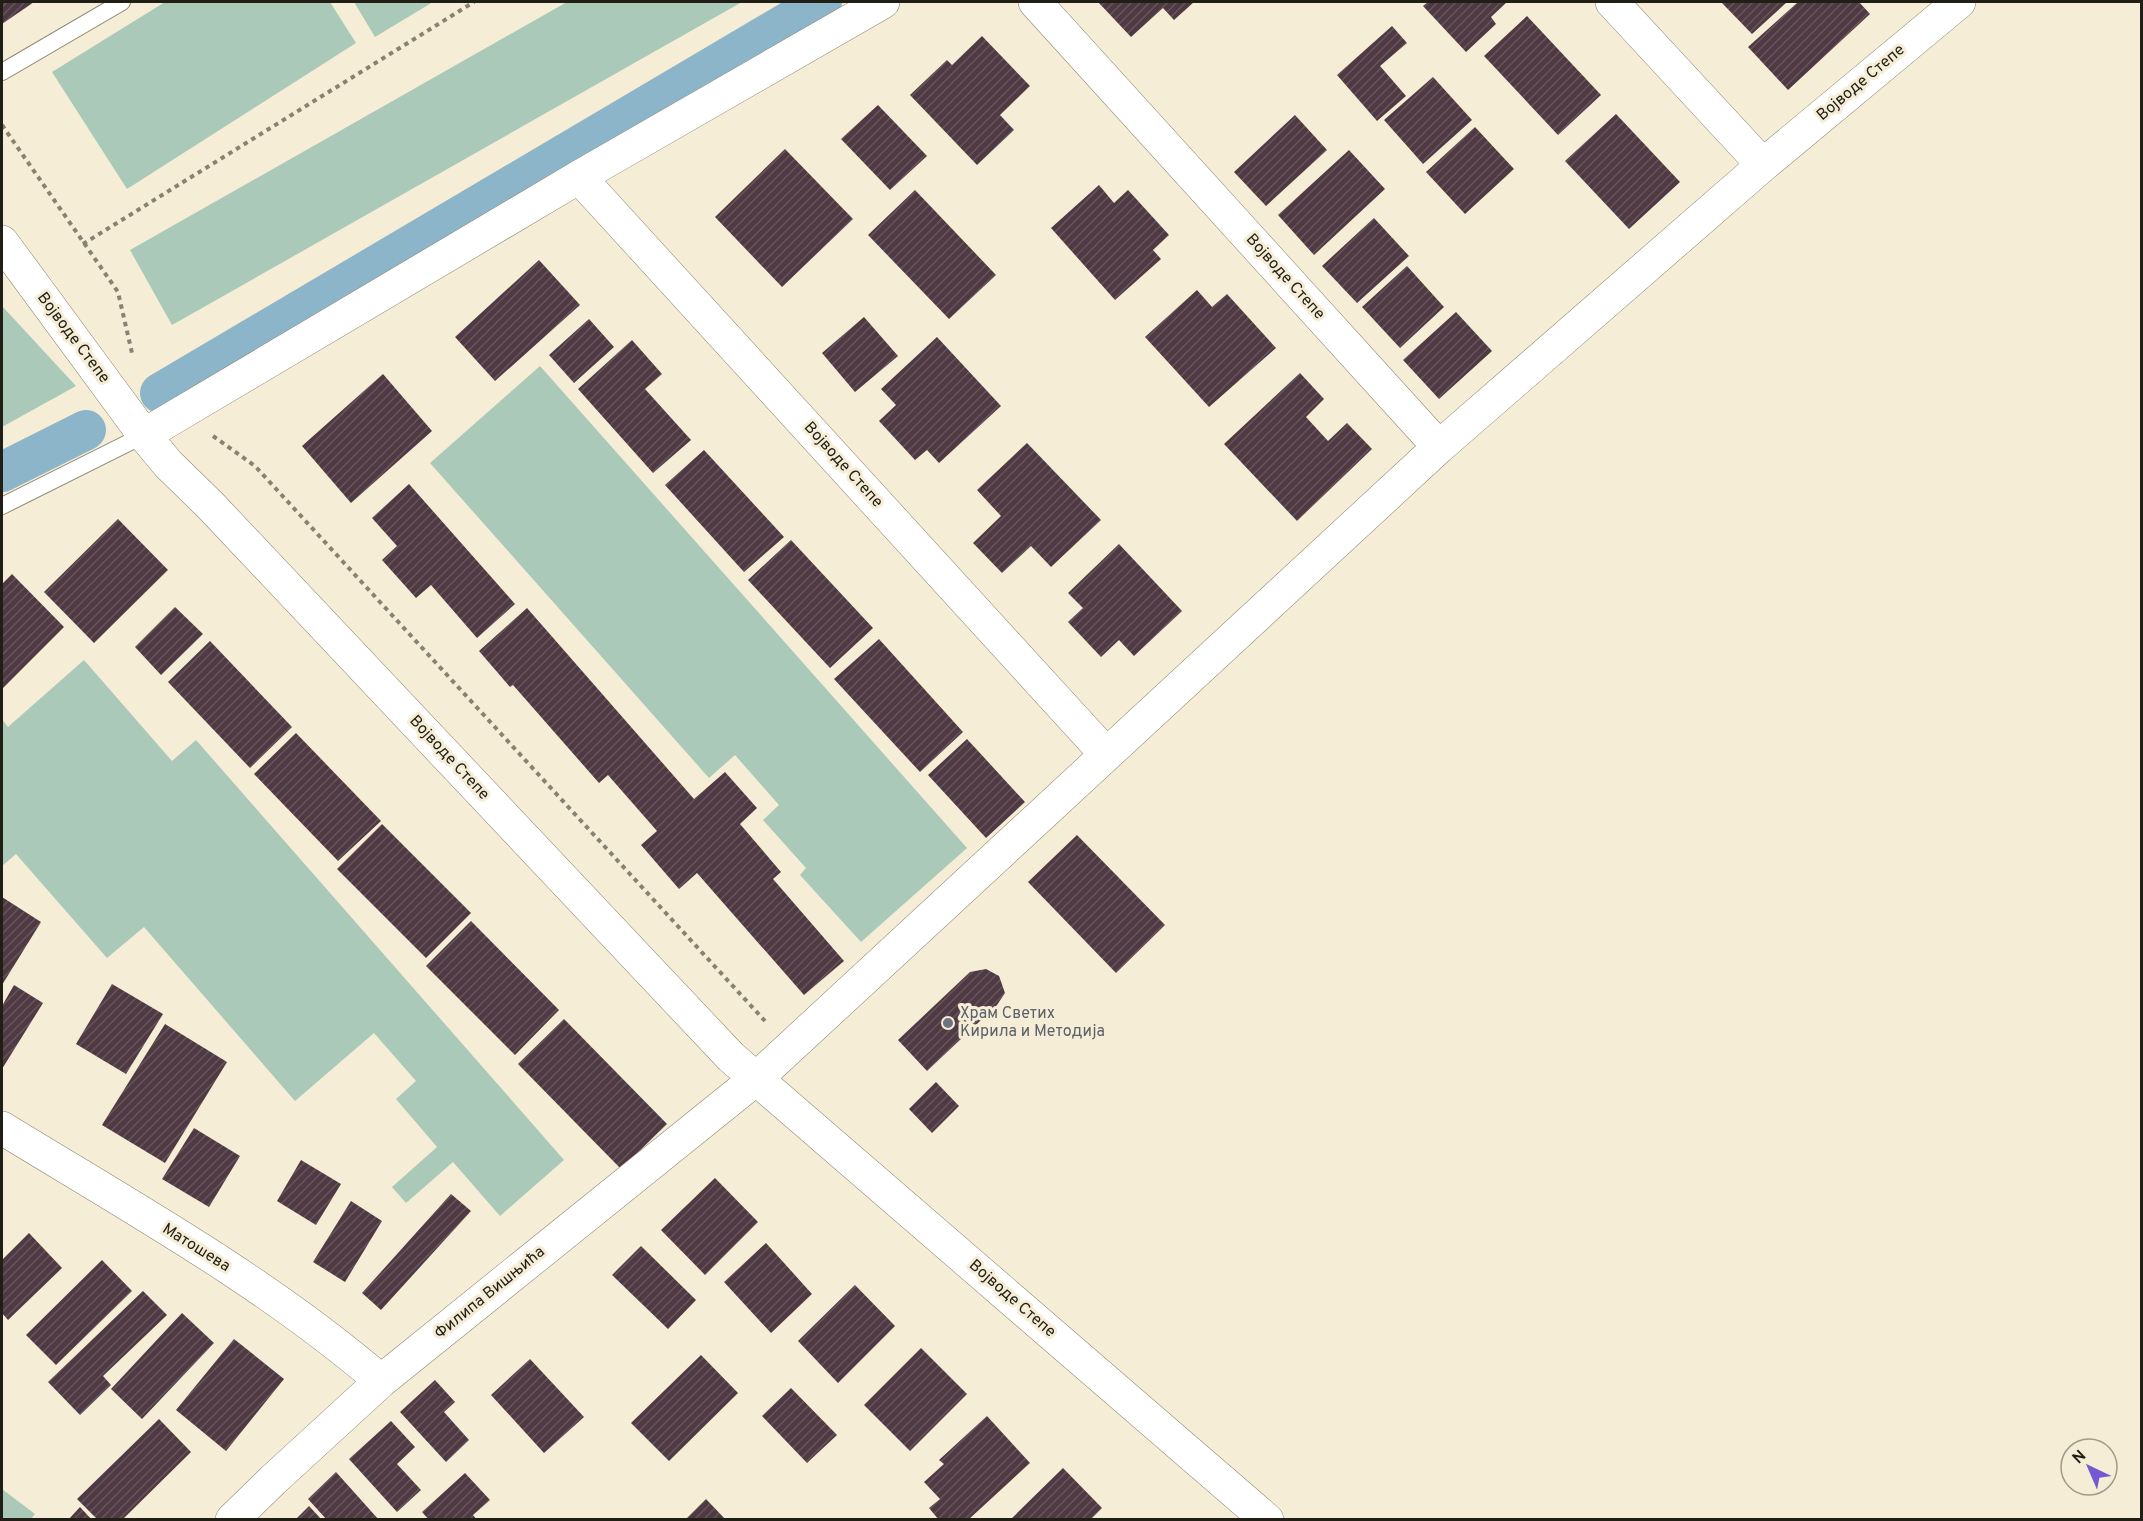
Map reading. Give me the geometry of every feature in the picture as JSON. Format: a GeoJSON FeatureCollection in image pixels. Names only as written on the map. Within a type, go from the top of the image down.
{"type":"FeatureCollection","features":[{"type":"Feature","properties":{"kind":"street"},"geometry":{"type":"LineString","coordinates":[[144,435],[579,177],[883,2]]}},
{"type":"Feature","properties":{"kind":"street","name":"Војводе Степе"},"geometry":{"type":"LineString","coordinates":[[1035,2],[1439,447]]}},
{"type":"Feature","properties":{"kind":"street"},"geometry":{"type":"LineString","coordinates":[[1612,2],[1763,165]]}},
{"type":"Feature","properties":{"kind":"street","name":"Војводе Степе"},"geometry":{"type":"LineString","coordinates":[[758,1078],[1439,447],[1763,165],[1959,2]]}},
{"type":"Feature","properties":{"kind":"street","name":"Војводе Степе"},"geometry":{"type":"LineString","coordinates":[[579,177],[1106,754]]}},
{"type":"Feature","properties":{"kind":"street","name":"Војводе Степе"},"geometry":{"type":"LineString","coordinates":[[2,242],[144,435],[168,464],[211,506],[731,1057],[1267,1520]]}},
{"type":"Feature","properties":{"kind":"street","name":"Филипа Вишњића"},"geometry":{"type":"LineString","coordinates":[[232,1520],[381,1381],[758,1078]]}},
{"type":"Feature","properties":{"kind":"street","name":"Матошева"},"geometry":{"type":"LineString","coordinates":[[2,1128],[219,1261],[343,1348],[381,1381]]}},
{"type":"Feature","properties":{"kind":"lane"},"geometry":{"type":"LineString","coordinates":[[2,72],[122,2]]}},
{"type":"Feature","properties":{"kind":"lane"},"geometry":{"type":"LineString","coordinates":[[2,506],[144,435]]}},
{"type":"Feature","properties":{"kind":"path"},"geometry":{"type":"LineString","coordinates":[[83,244],[474,2]]}},
{"type":"Feature","properties":{"kind":"path"},"geometry":{"type":"LineString","coordinates":[[2,125],[118,292],[136,370],[109,387]]}},
{"type":"Feature","properties":{"kind":"path"},"geometry":{"type":"LineString","coordinates":[[176,416],[206,430],[255,466],[767,1023],[731,1057]]}},
{"type":"Feature","properties":{"kind":"green space"},"geometry":{"type":"Polygon","coordinates":[[[165,2],[330,2],[356,43],[127,189],[52,72],[165,2]]]}},
{"type":"Feature","properties":{"kind":"green space"},"geometry":{"type":"Polygon","coordinates":[[[354,2],[433,2],[375,37],[354,2]]]}},
{"type":"Feature","properties":{"kind":"green space"},"geometry":{"type":"Polygon","coordinates":[[[567,2],[742,2],[172,325],[130,250],[567,2]]]}},
{"type":"Feature","properties":{"kind":"green space"},"geometry":{"type":"Polygon","coordinates":[[[2,306],[76,386],[2,427],[2,306]]]}},
{"type":"Feature","properties":{"kind":"green space"},"geometry":{"type":"Polygon","coordinates":[[[540,366],[967,848],[861,942],[800,875],[806,868],[763,820],[779,805],[735,755],[709,778],[430,463],[540,366]]]}},
{"type":"Feature","properties":{"kind":"green space"},"geometry":{"type":"Polygon","coordinates":[[[84,660],[172,761],[196,740],[564,1160],[500,1216],[453,1162],[406,1203],[392,1187],[437,1147],[396,1099],[416,1081],[374,1033],[295,1101],[144,927],[107,958],[16,854],[2,866],[2,719],[8,727],[84,660]]]}},
{"type":"Feature","properties":{"kind":"green space"},"geometry":{"type":"Polygon","coordinates":[[[2,1489],[35,1514],[31,1519],[2,1519],[2,1489]]]}},
{"type":"Feature","properties":{"kind":"building"},"geometry":{"type":"Polygon","coordinates":[[[2,2],[34,2],[2,24],[2,2]]]}},
{"type":"Feature","properties":{"kind":"building"},"geometry":{"type":"Polygon","coordinates":[[[1098,2],[1194,2],[1174,20],[1163,8],[1131,37],[1098,2]]]}},
{"type":"Feature","properties":{"kind":"building"},"geometry":{"type":"Polygon","coordinates":[[[1428,2],[1507,2],[1491,17],[1496,24],[1466,52],[1423,6],[1428,2]]]}},
{"type":"Feature","properties":{"kind":"building"},"geometry":{"type":"Polygon","coordinates":[[[1721,2],[1787,2],[1752,34],[1721,2]]]}},
{"type":"Feature","properties":{"kind":"building"},"geometry":{"type":"Polygon","coordinates":[[[1798,2],[1859,2],[1870,14],[1788,90],[1748,47],[1798,2]]]}},
{"type":"Feature","properties":{"kind":"building"},"geometry":{"type":"Polygon","coordinates":[[[1527,16],[1601,95],[1558,135],[1484,56],[1527,16]]]}},
{"type":"Feature","properties":{"kind":"building"},"geometry":{"type":"Polygon","coordinates":[[[1392,26],[1407,43],[1380,66],[1406,96],[1377,121],[1337,75],[1392,26]]]}},
{"type":"Feature","properties":{"kind":"building"},"geometry":{"type":"Polygon","coordinates":[[[982,36],[1030,86],[1000,115],[1014,130],[977,165],[910,95],[947,60],[952,65],[982,36]]]}},
{"type":"Feature","properties":{"kind":"building"},"geometry":{"type":"Polygon","coordinates":[[[1433,77],[1472,120],[1423,164],[1384,120],[1433,77]]]}},
{"type":"Feature","properties":{"kind":"building"},"geometry":{"type":"Polygon","coordinates":[[[878,105],[927,156],[890,190],[841,139],[878,105]]]}},
{"type":"Feature","properties":{"kind":"building"},"geometry":{"type":"Polygon","coordinates":[[[1616,114],[1680,182],[1629,229],[1565,161],[1616,114]]]}},
{"type":"Feature","properties":{"kind":"building"},"geometry":{"type":"Polygon","coordinates":[[[1295,115],[1327,150],[1266,206],[1234,172],[1295,115]]]}},
{"type":"Feature","properties":{"kind":"building"},"geometry":{"type":"Polygon","coordinates":[[[1475,127],[1514,169],[1465,214],[1426,172],[1475,127]]]}},
{"type":"Feature","properties":{"kind":"building"},"geometry":{"type":"Polygon","coordinates":[[[785,149],[853,219],[782,287],[715,217],[785,149]]]}},
{"type":"Feature","properties":{"kind":"building"},"geometry":{"type":"Polygon","coordinates":[[[1349,150],[1385,189],[1314,255],[1278,215],[1349,150]]]}},
{"type":"Feature","properties":{"kind":"building"},"geometry":{"type":"Polygon","coordinates":[[[1099,185],[1114,203],[1128,190],[1169,235],[1153,250],[1161,259],[1115,300],[1051,228],[1099,185]]]}},
{"type":"Feature","properties":{"kind":"building"},"geometry":{"type":"Polygon","coordinates":[[[915,190],[996,275],[949,319],[868,235],[915,190]]]}},
{"type":"Feature","properties":{"kind":"building"},"geometry":{"type":"Polygon","coordinates":[[[1374,218],[1409,256],[1357,303],[1322,266],[1374,218]]]}},
{"type":"Feature","properties":{"kind":"building"},"geometry":{"type":"Polygon","coordinates":[[[539,260],[580,305],[495,381],[455,337],[539,260]]]}},
{"type":"Feature","properties":{"kind":"building"},"geometry":{"type":"Polygon","coordinates":[[[1407,266],[1444,307],[1400,348],[1362,307],[1407,266]]]}},
{"type":"Feature","properties":{"kind":"building"},"geometry":{"type":"Polygon","coordinates":[[[1197,290],[1212,307],[1227,294],[1276,348],[1209,407],[1145,337],[1197,290]]]}},
{"type":"Feature","properties":{"kind":"building"},"geometry":{"type":"Polygon","coordinates":[[[1456,312],[1492,351],[1439,399],[1403,360],[1456,312]]]}},
{"type":"Feature","properties":{"kind":"building"},"geometry":{"type":"Polygon","coordinates":[[[864,317],[898,356],[855,392],[822,353],[864,317]]]}},
{"type":"Feature","properties":{"kind":"building"},"geometry":{"type":"Polygon","coordinates":[[[589,319],[614,347],[574,383],[549,355],[589,319]]]}},
{"type":"Feature","properties":{"kind":"building"},"geometry":{"type":"Polygon","coordinates":[[[937,337],[1001,406],[939,463],[927,450],[915,460],[879,421],[896,405],[881,389],[937,337]]]}},
{"type":"Feature","properties":{"kind":"building"},"geometry":{"type":"Polygon","coordinates":[[[632,340],[662,374],[645,389],[691,440],[653,473],[578,389],[632,340]]]}},
{"type":"Feature","properties":{"kind":"building"},"geometry":{"type":"Polygon","coordinates":[[[1300,373],[1324,399],[1306,417],[1328,441],[1347,423],[1372,449],[1297,521],[1224,444],[1300,373]]]}},
{"type":"Feature","properties":{"kind":"building"},"geometry":{"type":"Polygon","coordinates":[[[383,374],[432,431],[351,503],[302,446],[383,374]]]}},
{"type":"Feature","properties":{"kind":"building"},"geometry":{"type":"Polygon","coordinates":[[[1027,443],[1101,520],[1051,567],[1031,546],[1002,573],[973,543],[1001,516],[977,490],[1027,443]]]}},
{"type":"Feature","properties":{"kind":"building"},"geometry":{"type":"Polygon","coordinates":[[[704,450],[784,537],[744,572],[665,485],[704,450]]]}},
{"type":"Feature","properties":{"kind":"building"},"geometry":{"type":"Polygon","coordinates":[[[409,484],[515,604],[477,638],[431,585],[416,598],[382,560],[397,546],[372,518],[409,484]]]}},
{"type":"Feature","properties":{"kind":"building"},"geometry":{"type":"Polygon","coordinates":[[[118,519],[168,570],[94,643],[44,592],[118,519]]]}},
{"type":"Feature","properties":{"kind":"building"},"geometry":{"type":"Polygon","coordinates":[[[791,540],[873,628],[830,668],[748,580],[791,540]]]}},
{"type":"Feature","properties":{"kind":"building"},"geometry":{"type":"Polygon","coordinates":[[[1119,544],[1182,611],[1134,656],[1119,640],[1101,657],[1068,622],[1083,608],[1068,593],[1119,544]]]}},
{"type":"Feature","properties":{"kind":"building"},"geometry":{"type":"Polygon","coordinates":[[[12,574],[64,627],[2,689],[2,584],[12,574]]]}},
{"type":"Feature","properties":{"kind":"building"},"geometry":{"type":"Polygon","coordinates":[[[175,607],[203,634],[161,675],[135,647],[175,607]]]}},
{"type":"Feature","properties":{"kind":"building"},"geometry":{"type":"Polygon","coordinates":[[[527,608],[694,799],[725,772],[757,808],[740,824],[781,872],[773,879],[844,961],[804,995],[697,873],[679,889],[641,845],[657,831],[608,775],[599,783],[513,685],[510,687],[479,651],[527,608]]]}},
{"type":"Feature","properties":{"kind":"building"},"geometry":{"type":"Polygon","coordinates":[[[879,639],[963,732],[920,772],[834,679],[879,639]]]}},
{"type":"Feature","properties":{"kind":"building"},"geometry":{"type":"Polygon","coordinates":[[[210,641],[292,727],[250,768],[168,682],[210,641]]]}},
{"type":"Feature","properties":{"kind":"building"},"geometry":{"type":"Polygon","coordinates":[[[296,733],[381,821],[338,861],[254,774],[296,733]]]}},
{"type":"Feature","properties":{"kind":"building"},"geometry":{"type":"Polygon","coordinates":[[[967,739],[1025,802],[986,838],[928,775],[967,739]]]}},
{"type":"Feature","properties":{"kind":"building"},"geometry":{"type":"Polygon","coordinates":[[[382,824],[471,913],[426,958],[337,869],[382,824]]]}},
{"type":"Feature","properties":{"kind":"building"},"geometry":{"type":"Polygon","coordinates":[[[1077,835],[1165,925],[1116,973],[1028,882],[1077,835]]]}},
{"type":"Feature","properties":{"kind":"building"},"geometry":{"type":"Polygon","coordinates":[[[2,897],[41,922],[2,985],[2,897]]]}},
{"type":"Feature","properties":{"kind":"building"},"geometry":{"type":"Polygon","coordinates":[[[471,921],[559,1010],[515,1055],[426,966],[471,921]]]}},
{"type":"Feature","properties":{"kind":"building","name":"Храм Светих Кирила и Методија"},"geometry":{"type":"Polygon","coordinates":[[[986,969],[999,976],[1005,993],[997,1005],[927,1071],[898,1040],[970,972],[986,969]]]}},
{"type":"Feature","properties":{"kind":"building"},"geometry":{"type":"Polygon","coordinates":[[[112,984],[163,1014],[126,1074],[76,1044],[112,984]]]}},
{"type":"Feature","properties":{"kind":"building"},"geometry":{"type":"Polygon","coordinates":[[[14,985],[43,1003],[2,1069],[2,1006],[14,985]]]}},
{"type":"Feature","properties":{"kind":"building"},"geometry":{"type":"Polygon","coordinates":[[[564,1019],[667,1124],[621,1169],[518,1064],[564,1019]]]}},
{"type":"Feature","properties":{"kind":"building"},"geometry":{"type":"Polygon","coordinates":[[[165,1024],[227,1062],[165,1163],[102,1125],[165,1024]]]}},
{"type":"Feature","properties":{"kind":"building"},"geometry":{"type":"Polygon","coordinates":[[[936,1082],[959,1106],[932,1133],[909,1109],[936,1082]]]}},
{"type":"Feature","properties":{"kind":"building"},"geometry":{"type":"Polygon","coordinates":[[[194,1128],[240,1156],[209,1207],[162,1179],[194,1128]]]}},
{"type":"Feature","properties":{"kind":"building"},"geometry":{"type":"Polygon","coordinates":[[[301,1160],[341,1184],[316,1225],[277,1201],[301,1160]]]}},
{"type":"Feature","properties":{"kind":"building"},"geometry":{"type":"Polygon","coordinates":[[[715,1178],[758,1222],[705,1275],[661,1230],[715,1178]]]}},
{"type":"Feature","properties":{"kind":"building"},"geometry":{"type":"Polygon","coordinates":[[[451,1194],[471,1211],[381,1310],[362,1293],[451,1194]]]}},
{"type":"Feature","properties":{"kind":"building"},"geometry":{"type":"Polygon","coordinates":[[[351,1201],[382,1221],[345,1282],[313,1262],[351,1201]]]}},
{"type":"Feature","properties":{"kind":"building"},"geometry":{"type":"Polygon","coordinates":[[[29,1233],[62,1268],[8,1320],[2,1313],[2,1260],[29,1233]]]}},
{"type":"Feature","properties":{"kind":"building"},"geometry":{"type":"Polygon","coordinates":[[[766,1243],[812,1294],[771,1333],[724,1282],[766,1243]]]}},
{"type":"Feature","properties":{"kind":"building"},"geometry":{"type":"Polygon","coordinates":[[[641,1246],[696,1300],[668,1329],[612,1275],[641,1246]]]}},
{"type":"Feature","properties":{"kind":"building"},"geometry":{"type":"Polygon","coordinates":[[[102,1260],[132,1291],[56,1365],[26,1335],[102,1260]]]}},
{"type":"Feature","properties":{"kind":"building"},"geometry":{"type":"Polygon","coordinates":[[[855,1285],[895,1326],[838,1383],[798,1341],[855,1285]]]}},
{"type":"Feature","properties":{"kind":"building"},"geometry":{"type":"Polygon","coordinates":[[[143,1291],[167,1315],[103,1376],[111,1385],[80,1415],[48,1382],[143,1291]]]}},
{"type":"Feature","properties":{"kind":"building"},"geometry":{"type":"Polygon","coordinates":[[[182,1313],[214,1343],[142,1419],[111,1389],[182,1313]]]}},
{"type":"Feature","properties":{"kind":"building"},"geometry":{"type":"Polygon","coordinates":[[[234,1339],[284,1379],[226,1451],[176,1410],[234,1339]]]}},
{"type":"Feature","properties":{"kind":"building"},"geometry":{"type":"Polygon","coordinates":[[[921,1348],[967,1394],[910,1451],[864,1405],[921,1348]]]}},
{"type":"Feature","properties":{"kind":"building"},"geometry":{"type":"Polygon","coordinates":[[[701,1355],[738,1393],[669,1461],[631,1423],[701,1355]]]}},
{"type":"Feature","properties":{"kind":"building"},"geometry":{"type":"Polygon","coordinates":[[[530,1359],[584,1417],[544,1453],[491,1395],[530,1359]]]}},
{"type":"Feature","properties":{"kind":"building"},"geometry":{"type":"Polygon","coordinates":[[[435,1380],[455,1402],[444,1412],[469,1440],[446,1462],[400,1412],[435,1380]]]}},
{"type":"Feature","properties":{"kind":"building"},"geometry":{"type":"Polygon","coordinates":[[[791,1388],[837,1435],[807,1463],[762,1416],[791,1388]]]}},
{"type":"Feature","properties":{"kind":"building"},"geometry":{"type":"Polygon","coordinates":[[[987,1416],[1030,1463],[968,1520],[939,1520],[929,1508],[940,1499],[924,1482],[944,1464],[939,1460],[987,1416]]]}},
{"type":"Feature","properties":{"kind":"building"},"geometry":{"type":"Polygon","coordinates":[[[159,1419],[191,1452],[122,1520],[98,1520],[77,1499],[159,1419]]]}},
{"type":"Feature","properties":{"kind":"building"},"geometry":{"type":"Polygon","coordinates":[[[391,1421],[415,1447],[397,1464],[421,1490],[397,1512],[349,1459],[391,1421]]]}},
{"type":"Feature","properties":{"kind":"building"},"geometry":{"type":"Polygon","coordinates":[[[1063,1468],[1102,1508],[1090,1520],[1010,1520],[1063,1468]]]}},
{"type":"Feature","properties":{"kind":"building"},"geometry":{"type":"Polygon","coordinates":[[[336,1472],[379,1520],[327,1520],[308,1499],[336,1472]]]}},
{"type":"Feature","properties":{"kind":"building"},"geometry":{"type":"Polygon","coordinates":[[[465,1473],[490,1500],[473,1515],[477,1520],[429,1520],[422,1512],[465,1473]]]}},
{"type":"Feature","properties":{"kind":"building"},"geometry":{"type":"Polygon","coordinates":[[[706,1499],[726,1520],[685,1520],[706,1499]]]}},
{"type":"Feature","properties":{"kind":"building"},"geometry":{"type":"Polygon","coordinates":[[[309,1506],[322,1520],[295,1520],[309,1506]]]}},
{"type":"Feature","properties":{"kind":"building"},"geometry":{"type":"Polygon","coordinates":[[[80,1507],[92,1520],[68,1520],[80,1507]]]}},
{"type":"Feature","properties":{"kind":"waterway"},"geometry":{"type":"LineString","coordinates":[[160,393],[822,2]]}},
{"type":"Feature","properties":{"kind":"waterway"},"geometry":{"type":"LineString","coordinates":[[2,472],[86,430]]}},
{"type":"Feature","properties":{"kind":"place","name":"Храм Светих Кирила и Методија"},"geometry":{"type":"Point","coordinates":[948,1023]}}]}
